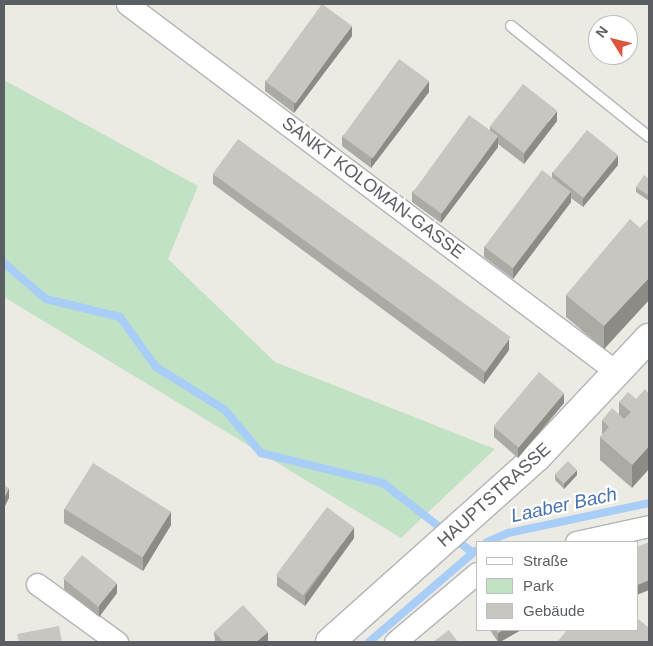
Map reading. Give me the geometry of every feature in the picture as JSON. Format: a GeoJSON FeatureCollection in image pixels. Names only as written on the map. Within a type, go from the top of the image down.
{"type":"FeatureCollection","features":[{"type":"Feature","properties":{"kind":"street","name":"SANKT KOLOMAN-GASSE"},"geometry":{"type":"LineString","coordinates":[[128,4],[618,373]]}},
{"type":"Feature","properties":{"kind":"street","name":"HAUPTSTRASSE"},"geometry":{"type":"LineString","coordinates":[[330,642],[538,456],[649,338]]}},
{"type":"Feature","properties":{"kind":"street"},"geometry":{"type":"LineString","coordinates":[[581,541],[649,526]]}},
{"type":"Feature","properties":{"kind":"street"},"geometry":{"type":"LineString","coordinates":[[395,642],[476,574]]}},
{"type":"Feature","properties":{"kind":"street"},"geometry":{"type":"LineString","coordinates":[[37,584],[117,642]]}},
{"type":"Feature","properties":{"kind":"lane"},"geometry":{"type":"LineString","coordinates":[[511,26],[649,137]]}},
{"type":"Feature","properties":{"kind":"green space"},"geometry":{"type":"Polygon","coordinates":[[[4,80],[198,186],[168,259],[275,362],[495,449],[401,538],[4,297],[4,80]]]}},
{"type":"Feature","properties":{"kind":"building"},"geometry":{"type":"Polygon","coordinates":[[[322,4],[352,26],[296,103],[266,82],[322,4]]]}},
{"type":"Feature","properties":{"kind":"building"},"geometry":{"type":"Polygon","coordinates":[[[399,59],[429,81],[373,158],[343,137],[399,59]]]}},
{"type":"Feature","properties":{"kind":"building"},"geometry":{"type":"Polygon","coordinates":[[[523,84],[557,110],[524,153],[490,127],[523,84]]]}},
{"type":"Feature","properties":{"kind":"building"},"geometry":{"type":"Polygon","coordinates":[[[469,115],[498,136],[442,214],[413,193],[469,115]]]}},
{"type":"Feature","properties":{"kind":"building"},"geometry":{"type":"Polygon","coordinates":[[[587,130],[618,155],[583,198],[552,173],[587,130]]]}},
{"type":"Feature","properties":{"kind":"building"},"geometry":{"type":"Polygon","coordinates":[[[238,139],[511,337],[485,372],[213,174],[238,139]]]}},
{"type":"Feature","properties":{"kind":"building"},"geometry":{"type":"Polygon","coordinates":[[[542,170],[571,192],[513,268],[484,247],[542,170]]]}},
{"type":"Feature","properties":{"kind":"building"},"geometry":{"type":"Polygon","coordinates":[[[644,175],[649,179],[649,196],[636,187],[644,175]]]}},
{"type":"Feature","properties":{"kind":"building"},"geometry":{"type":"Polygon","coordinates":[[[630,219],[640,228],[649,219],[649,278],[604,326],[566,295],[630,219]]]}},
{"type":"Feature","properties":{"kind":"building"},"geometry":{"type":"Polygon","coordinates":[[[539,372],[564,393],[519,448],[493,426],[539,372]]]}},
{"type":"Feature","properties":{"kind":"building"},"geometry":{"type":"Polygon","coordinates":[[[645,389],[649,394],[649,446],[632,465],[600,437],[609,427],[602,420],[612,408],[624,419],[631,412],[619,402],[628,392],[636,399],[645,389]]]}},
{"type":"Feature","properties":{"kind":"building"},"geometry":{"type":"Polygon","coordinates":[[[568,461],[577,470],[564,484],[555,474],[568,461]]]}},
{"type":"Feature","properties":{"kind":"building"},"geometry":{"type":"Polygon","coordinates":[[[93,463],[171,512],[142,558],[64,509],[93,463]]]}},
{"type":"Feature","properties":{"kind":"building"},"geometry":{"type":"Polygon","coordinates":[[[4,485],[9,488],[4,498],[4,485]]]}},
{"type":"Feature","properties":{"kind":"building"},"geometry":{"type":"Polygon","coordinates":[[[327,507],[354,527],[303,595],[276,575],[327,507]]]}},
{"type":"Feature","properties":{"kind":"building"},"geometry":{"type":"Polygon","coordinates":[[[649,542],[649,580],[638,585],[638,547],[649,542]]]}},
{"type":"Feature","properties":{"kind":"building"},"geometry":{"type":"Polygon","coordinates":[[[82,555],[117,583],[98,607],[63,578],[82,555]]]}},
{"type":"Feature","properties":{"kind":"building"},"geometry":{"type":"Polygon","coordinates":[[[243,605],[268,632],[256,642],[224,642],[214,632],[243,605]]]}},
{"type":"Feature","properties":{"kind":"building"},"geometry":{"type":"Polygon","coordinates":[[[638,619],[649,628],[649,642],[558,641],[566,631],[638,631],[638,619]]]}},
{"type":"Feature","properties":{"kind":"building"},"geometry":{"type":"Polygon","coordinates":[[[59,626],[62,642],[19,642],[17,634],[59,626]]]}},
{"type":"Feature","properties":{"kind":"building"},"geometry":{"type":"Polygon","coordinates":[[[449,630],[458,642],[433,642],[449,630]]]}},
{"type":"Feature","properties":{"kind":"waterway"},"geometry":{"type":"LineString","coordinates":[[4,263],[46,299],[120,317],[156,367],[225,410],[261,453],[383,483],[473,553]]}},
{"type":"Feature","properties":{"kind":"waterway","name":"Laaber Bach"},"geometry":{"type":"LineString","coordinates":[[489,541],[508,533],[649,503]]}},
{"type":"Feature","properties":{"kind":"waterway","name":"Laaber Bach"},"geometry":{"type":"LineString","coordinates":[[369,642],[475,551]]}}]}
